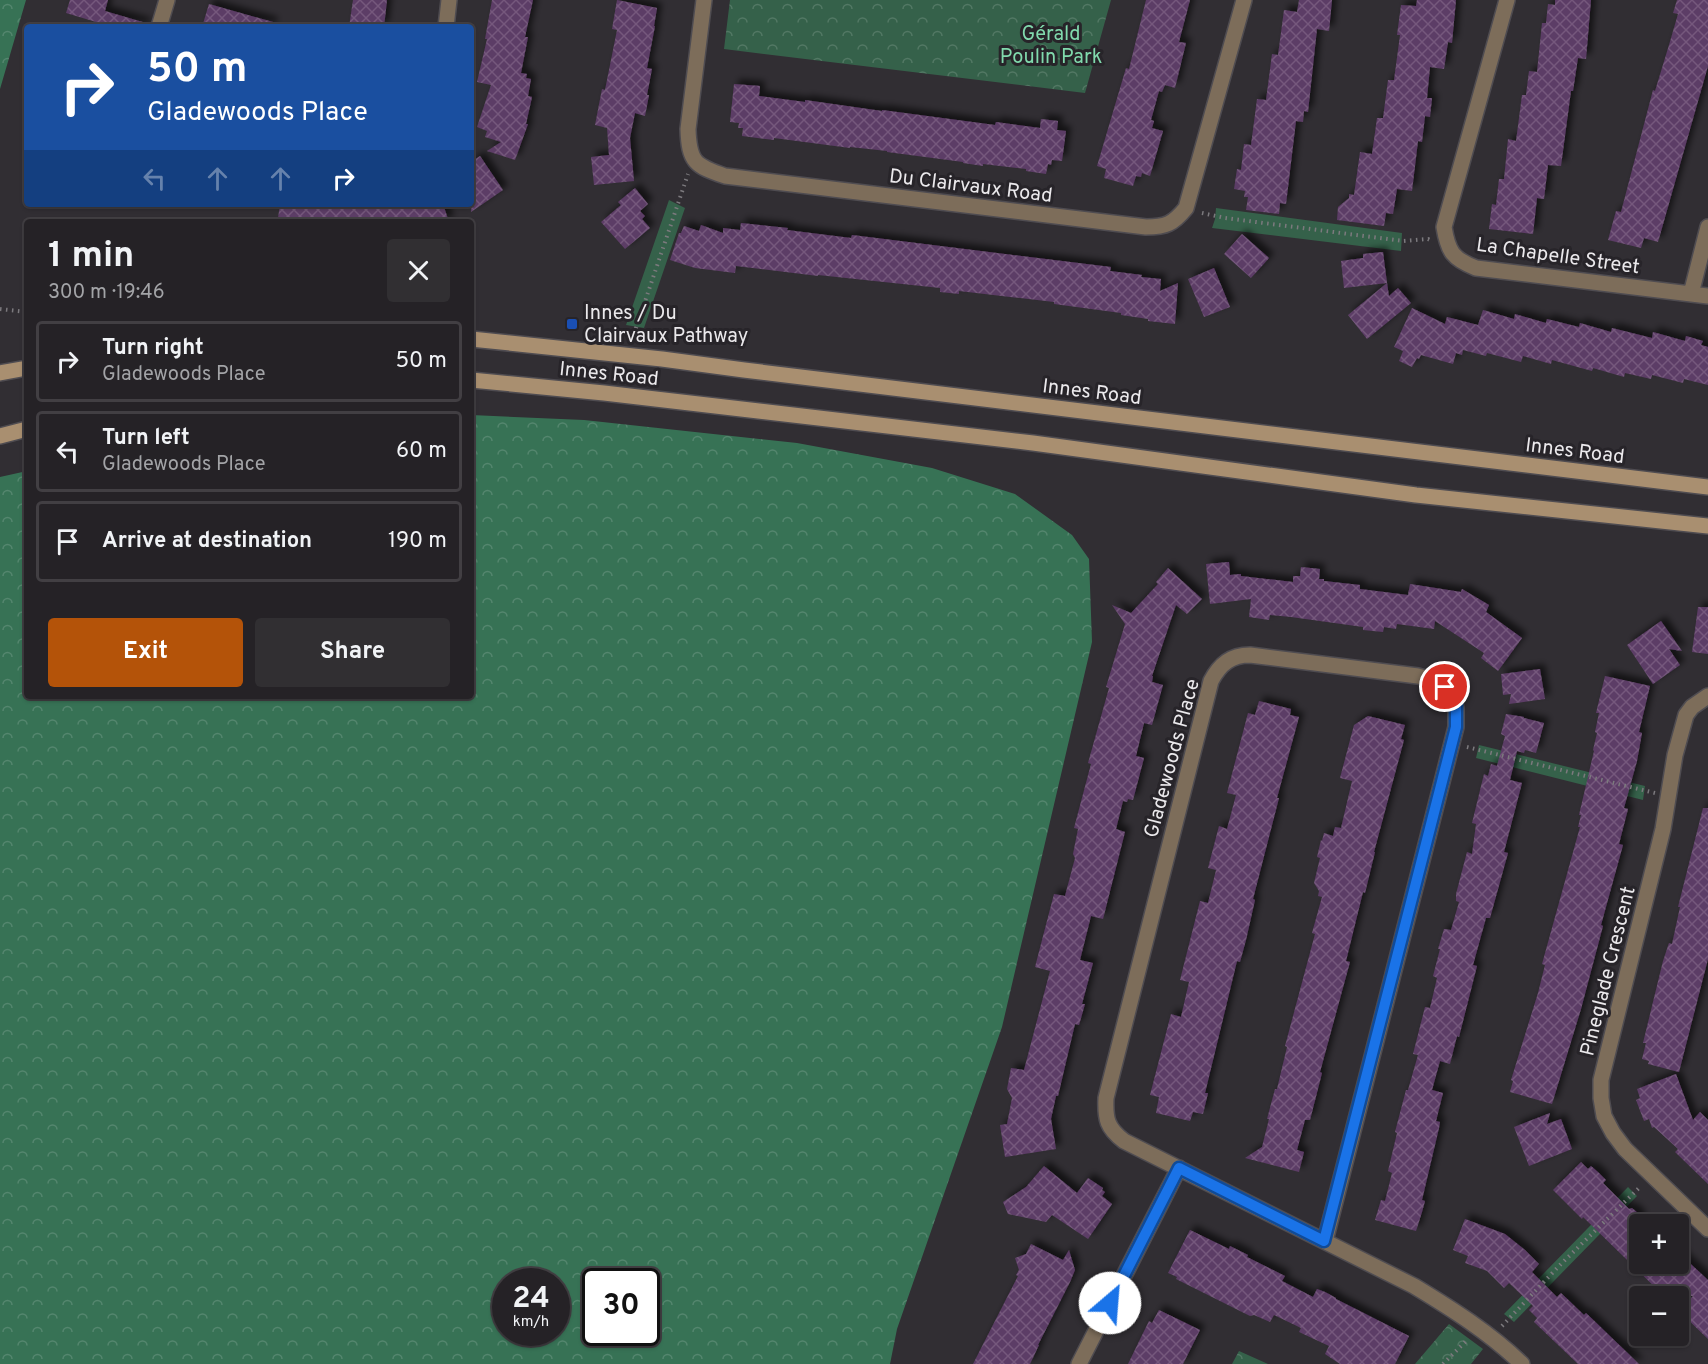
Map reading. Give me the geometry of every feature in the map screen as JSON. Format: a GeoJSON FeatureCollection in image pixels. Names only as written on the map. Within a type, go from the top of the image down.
{"type":"FeatureCollection","features":[{"type":"Feature","properties":{"kind":"main road","name":"Innes Road"},"geometry":{"type":"LineString","coordinates":[[474,339],[662,359],[1708,487]]}},
{"type":"Feature","properties":{"kind":"main road"},"geometry":{"type":"LineString","coordinates":[[0,372],[24,368]]}},
{"type":"Feature","properties":{"kind":"main road","name":"Innes Road"},"geometry":{"type":"LineString","coordinates":[[474,380],[604,393],[998,439],[1416,495],[1708,526]]}},
{"type":"Feature","properties":{"kind":"main road"},"geometry":{"type":"LineString","coordinates":[[0,436],[24,430]]}},
{"type":"Feature","properties":{"kind":"street"},"geometry":{"type":"LineString","coordinates":[[160,24],[167,0]]}},
{"type":"Feature","properties":{"kind":"street"},"geometry":{"type":"LineString","coordinates":[[446,24],[449,0]]}},
{"type":"Feature","properties":{"kind":"street"},"geometry":{"type":"LineString","coordinates":[[694,160],[689,145],[688,129],[704,0]]}},
{"type":"Feature","properties":{"kind":"street"},"geometry":{"type":"LineString","coordinates":[[1186,208],[1244,0]]}},
{"type":"Feature","properties":{"kind":"street","name":"La Chapelle Street"},"geometry":{"type":"LineString","coordinates":[[1508,0],[1444,227],[1447,246],[1454,256],[1476,268],[1708,296]]}},
{"type":"Feature","properties":{"kind":"street","name":"Du Clairvaux Road"},"geometry":{"type":"LineString","coordinates":[[694,160],[705,170],[725,176],[1146,227],[1163,227],[1177,220],[1186,208]]}},
{"type":"Feature","properties":{"kind":"street"},"geometry":{"type":"LineString","coordinates":[[1691,294],[1708,227]]}},
{"type":"Feature","properties":{"kind":"street","name":"Gladewoods Place"},"geometry":{"type":"LineString","coordinates":[[1324,1241],[1456,727],[1456,705],[1445,687],[1432,679],[1407,674],[1238,655],[1217,670],[1211,681],[1106,1098],[1105,1115],[1109,1125],[1115,1134],[1125,1141],[1324,1241],[1414,1286],[1453,1310],[1522,1364]]}},
{"type":"Feature","properties":{"kind":"street","name":"Pineglade Crescent"},"geometry":{"type":"LineString","coordinates":[[1708,696],[1699,701],[1686,715],[1675,755],[1663,829],[1601,1080],[1601,1098],[1605,1116],[1624,1149],[1708,1229]]}},
{"type":"Feature","properties":{"kind":"street"},"geometry":{"type":"LineString","coordinates":[[1079,1364],[1179,1168]]}},
{"type":"Feature","properties":{"kind":"path"},"geometry":{"type":"LineString","coordinates":[[634,334],[694,160]]}},
{"type":"Feature","properties":{"kind":"path"},"geometry":{"type":"LineString","coordinates":[[1186,208],[1225,218],[1403,241],[1428,239],[1447,246]]}},
{"type":"Feature","properties":{"kind":"path"},"geometry":{"type":"LineString","coordinates":[[0,309],[24,312]]}},
{"type":"Feature","properties":{"kind":"path"},"geometry":{"type":"LineString","coordinates":[[1451,744],[1668,796]]}},
{"type":"Feature","properties":{"kind":"path"},"geometry":{"type":"LineString","coordinates":[[1491,1338],[1560,1265],[1642,1184],[1647,1170]]}},
{"type":"Feature","properties":{"kind":"path"},"geometry":{"type":"LineString","coordinates":[[1443,1364],[1478,1329]]}},
{"type":"Feature","properties":{"kind":"green space"},"geometry":{"type":"Polygon","coordinates":[[[0,0],[26,0],[0,89],[0,0]]]}},
{"type":"Feature","properties":{"kind":"green space","name":"Gérald Poulin Park"},"geometry":{"type":"Polygon","coordinates":[[[730,0],[1111,0],[1085,93],[724,49],[730,0]]]}},
{"type":"Feature","properties":{"kind":"green space"},"geometry":{"type":"Polygon","coordinates":[[[669,200],[685,208],[644,328],[626,325],[669,200]]]}},
{"type":"Feature","properties":{"kind":"green space"},"geometry":{"type":"Polygon","coordinates":[[[1216,208],[1402,233],[1401,251],[1212,228],[1216,208]]]}},
{"type":"Feature","properties":{"kind":"green space"},"geometry":{"type":"Polygon","coordinates":[[[474,415],[584,420],[797,443],[932,468],[1015,494],[1072,535],[1089,559],[1092,642],[1002,1027],[897,1329],[890,1364],[0,1364],[0,477],[24,472],[24,699],[474,699],[474,415]]]}},
{"type":"Feature","properties":{"kind":"green space"},"geometry":{"type":"Polygon","coordinates":[[[1479,745],[1645,786],[1643,800],[1476,758],[1479,745]]]}},
{"type":"Feature","properties":{"kind":"green space"},"geometry":{"type":"Polygon","coordinates":[[[1628,1187],[1637,1196],[1514,1322],[1504,1314],[1628,1187]]]}},
{"type":"Feature","properties":{"kind":"green space"},"geometry":{"type":"Polygon","coordinates":[[[1449,1324],[1483,1349],[1471,1364],[1415,1364],[1449,1324]]]}},
{"type":"Feature","properties":{"kind":"green space"},"geometry":{"type":"Polygon","coordinates":[[[1239,1351],[1268,1364],[1232,1364],[1239,1351]]]}},
{"type":"Feature","properties":{"kind":"building"},"geometry":{"type":"Polygon","coordinates":[[[70,0],[108,0],[105,11],[146,23],[95,24],[96,22],[66,13],[70,0]]]}},
{"type":"Feature","properties":{"kind":"building"},"geometry":{"type":"Polygon","coordinates":[[[353,0],[387,0],[384,24],[349,24],[353,0]]]}},
{"type":"Feature","properties":{"kind":"building"},"geometry":{"type":"Polygon","coordinates":[[[492,0],[533,0],[525,37],[528,37],[521,73],[527,74],[526,78],[531,79],[528,96],[532,97],[526,124],[528,124],[515,160],[487,151],[501,142],[485,137],[487,131],[477,127],[491,85],[477,82],[487,39],[485,39],[492,0]]]}},
{"type":"Feature","properties":{"kind":"building"},"geometry":{"type":"Polygon","coordinates":[[[617,0],[657,8],[647,68],[652,69],[647,95],[649,95],[645,116],[635,113],[630,138],[634,181],[594,185],[591,157],[609,155],[607,128],[595,125],[602,89],[605,90],[617,30],[612,29],[617,0]]]}},
{"type":"Feature","properties":{"kind":"building"},"geometry":{"type":"Polygon","coordinates":[[[1146,0],[1190,0],[1179,42],[1186,43],[1175,88],[1165,85],[1162,92],[1159,91],[1151,120],[1154,121],[1152,128],[1163,131],[1150,176],[1142,173],[1141,177],[1136,176],[1133,186],[1104,178],[1106,169],[1097,166],[1126,68],[1129,69],[1146,0]]]}},
{"type":"Feature","properties":{"kind":"building"},"geometry":{"type":"Polygon","coordinates":[[[1299,0],[1332,0],[1329,31],[1317,29],[1308,112],[1304,111],[1303,122],[1296,121],[1286,204],[1280,203],[1279,214],[1246,210],[1248,197],[1244,197],[1245,191],[1234,189],[1237,169],[1241,170],[1244,144],[1251,145],[1257,99],[1266,100],[1272,54],[1278,55],[1284,10],[1297,12],[1299,0]]]}},
{"type":"Feature","properties":{"kind":"building"},"geometry":{"type":"Polygon","coordinates":[[[1417,0],[1456,0],[1452,43],[1448,42],[1444,69],[1430,67],[1427,98],[1432,98],[1430,117],[1425,116],[1422,142],[1418,141],[1412,191],[1397,189],[1393,214],[1386,213],[1384,226],[1337,220],[1338,207],[1349,198],[1349,194],[1354,195],[1360,152],[1372,154],[1377,118],[1383,118],[1388,80],[1394,80],[1401,5],[1416,6],[1417,0]]]}},
{"type":"Feature","properties":{"kind":"building"},"geometry":{"type":"Polygon","coordinates":[[[1555,0],[1591,0],[1586,59],[1578,58],[1561,166],[1548,165],[1544,199],[1537,198],[1533,234],[1489,229],[1492,204],[1496,205],[1499,179],[1504,179],[1508,139],[1516,141],[1522,95],[1526,95],[1529,71],[1537,72],[1542,23],[1546,23],[1548,4],[1555,5],[1555,0]]]}},
{"type":"Feature","properties":{"kind":"building"},"geometry":{"type":"Polygon","coordinates":[[[1677,0],[1708,0],[1708,66],[1658,242],[1644,238],[1641,248],[1608,240],[1616,211],[1621,212],[1653,90],[1655,91],[1678,14],[1673,13],[1677,0]]]}},
{"type":"Feature","properties":{"kind":"building"},"geometry":{"type":"Polygon","coordinates":[[[209,4],[273,22],[273,24],[203,24],[209,4]]]}},
{"type":"Feature","properties":{"kind":"building"},"geometry":{"type":"Polygon","coordinates":[[[734,84],[760,86],[759,96],[995,125],[996,122],[1040,128],[1041,119],[1058,121],[1057,130],[1066,131],[1062,161],[1052,160],[1051,165],[1048,164],[1046,174],[1026,171],[1026,169],[983,164],[983,166],[887,151],[742,136],[743,128],[738,128],[739,123],[730,122],[734,84]]]}},
{"type":"Feature","properties":{"kind":"building"},"geometry":{"type":"Polygon","coordinates":[[[480,156],[503,190],[471,212],[471,207],[474,207],[474,160],[480,156]]]}},
{"type":"Feature","properties":{"kind":"building"},"geometry":{"type":"Polygon","coordinates":[[[635,188],[648,204],[640,211],[645,216],[642,219],[650,228],[625,249],[601,222],[621,205],[618,202],[635,188]]]}},
{"type":"Feature","properties":{"kind":"building"},"geometry":{"type":"Polygon","coordinates":[[[280,207],[444,207],[448,219],[285,219],[278,218],[280,207]]]}},
{"type":"Feature","properties":{"kind":"building"},"geometry":{"type":"Polygon","coordinates":[[[741,223],[851,238],[852,235],[1111,267],[1110,271],[1161,279],[1160,291],[1178,283],[1175,324],[1148,321],[1148,319],[1121,315],[1121,313],[1054,304],[1054,302],[959,291],[959,294],[940,292],[940,288],[736,266],[735,273],[695,268],[670,260],[679,233],[684,226],[699,231],[701,225],[723,233],[723,228],[740,230],[741,223]]]}},
{"type":"Feature","properties":{"kind":"building"},"geometry":{"type":"Polygon","coordinates":[[[1242,234],[1269,258],[1251,278],[1224,254],[1242,234]]]}},
{"type":"Feature","properties":{"kind":"building"},"geometry":{"type":"Polygon","coordinates":[[[1383,252],[1387,283],[1344,288],[1341,261],[1363,258],[1363,254],[1383,252]]]}},
{"type":"Feature","properties":{"kind":"building"},"geometry":{"type":"Polygon","coordinates":[[[1214,268],[1230,307],[1204,317],[1188,279],[1214,268]]]}},
{"type":"Feature","properties":{"kind":"building"},"geometry":{"type":"Polygon","coordinates":[[[1387,283],[1389,296],[1398,288],[1411,303],[1367,339],[1348,315],[1387,283]]]}},
{"type":"Feature","properties":{"kind":"building"},"geometry":{"type":"Polygon","coordinates":[[[1412,308],[1445,324],[1447,317],[1478,325],[1483,310],[1514,319],[1515,314],[1546,323],[1547,319],[1579,327],[1580,323],[1611,332],[1612,328],[1652,338],[1653,332],[1685,341],[1686,336],[1703,341],[1701,345],[1708,347],[1708,385],[1684,379],[1683,383],[1652,375],[1651,379],[1625,373],[1624,377],[1552,360],[1551,364],[1523,356],[1521,362],[1487,353],[1486,356],[1463,350],[1462,355],[1456,353],[1453,364],[1421,355],[1412,367],[1399,361],[1403,351],[1394,347],[1412,308]]]}},
{"type":"Feature","properties":{"kind":"building"},"geometry":{"type":"Polygon","coordinates":[[[1229,562],[1230,575],[1241,574],[1241,576],[1293,582],[1293,576],[1300,576],[1301,567],[1320,569],[1319,579],[1324,579],[1324,581],[1360,585],[1360,589],[1408,595],[1410,584],[1461,592],[1462,589],[1489,605],[1486,612],[1522,638],[1498,671],[1481,658],[1484,653],[1435,621],[1434,629],[1397,624],[1396,629],[1384,627],[1383,632],[1291,617],[1270,615],[1269,620],[1249,617],[1251,599],[1210,604],[1206,564],[1229,562]]]}},
{"type":"Feature","properties":{"kind":"building"},"geometry":{"type":"Polygon","coordinates":[[[1168,568],[1202,599],[1187,614],[1176,605],[1152,676],[1152,682],[1163,685],[1152,725],[1144,723],[1136,756],[1144,758],[1133,800],[1123,801],[1116,829],[1125,832],[1103,919],[1091,916],[1080,960],[1093,963],[1082,1004],[1085,1004],[1079,1025],[1075,1024],[1051,1119],[1056,1149],[1005,1157],[1000,1125],[1007,1124],[1012,1098],[1007,1089],[1011,1068],[1024,1070],[1050,971],[1035,967],[1054,894],[1065,896],[1075,858],[1073,854],[1078,829],[1074,828],[1091,764],[1088,763],[1109,688],[1106,687],[1125,624],[1112,605],[1131,613],[1158,584],[1156,582],[1168,568]]]}},
{"type":"Feature","properties":{"kind":"building"},"geometry":{"type":"Polygon","coordinates":[[[1698,607],[1708,607],[1708,654],[1692,652],[1698,607]]]}},
{"type":"Feature","properties":{"kind":"building"},"geometry":{"type":"Polygon","coordinates":[[[1661,621],[1682,651],[1669,649],[1680,665],[1653,684],[1627,645],[1661,621]]]}},
{"type":"Feature","properties":{"kind":"building"},"geometry":{"type":"Polygon","coordinates":[[[1540,669],[1545,699],[1509,704],[1511,694],[1503,695],[1501,674],[1540,669]]]}},
{"type":"Feature","properties":{"kind":"building"},"geometry":{"type":"Polygon","coordinates":[[[1605,676],[1650,686],[1639,732],[1642,733],[1637,761],[1624,808],[1628,809],[1619,844],[1623,845],[1581,1009],[1552,1104],[1510,1092],[1513,1081],[1511,1080],[1538,993],[1545,965],[1542,964],[1580,827],[1578,827],[1581,815],[1579,815],[1594,751],[1599,713],[1596,713],[1605,676]]]}},
{"type":"Feature","properties":{"kind":"building"},"geometry":{"type":"Polygon","coordinates":[[[1259,701],[1291,709],[1290,715],[1299,717],[1277,798],[1279,798],[1253,899],[1255,900],[1246,940],[1240,962],[1237,961],[1205,1093],[1208,1093],[1203,1114],[1193,1112],[1190,1121],[1156,1113],[1159,1097],[1150,1095],[1171,1014],[1181,1017],[1189,982],[1180,980],[1200,901],[1208,903],[1216,870],[1208,868],[1219,826],[1227,829],[1236,795],[1227,793],[1248,713],[1255,715],[1259,701]]]}},
{"type":"Feature","properties":{"kind":"building"},"geometry":{"type":"Polygon","coordinates":[[[1506,714],[1544,723],[1536,753],[1525,750],[1524,753],[1517,751],[1510,780],[1522,783],[1504,852],[1508,853],[1490,918],[1486,918],[1473,965],[1477,966],[1459,1037],[1457,1036],[1450,1064],[1440,1061],[1432,1090],[1443,1093],[1436,1121],[1440,1122],[1422,1200],[1425,1201],[1416,1231],[1375,1220],[1381,1200],[1385,1201],[1392,1173],[1388,1171],[1397,1133],[1395,1132],[1418,1055],[1413,1054],[1425,1007],[1430,1008],[1437,978],[1433,976],[1440,949],[1438,949],[1444,929],[1451,930],[1459,902],[1456,901],[1456,894],[1467,852],[1472,854],[1476,824],[1472,823],[1484,774],[1488,776],[1491,764],[1497,766],[1505,736],[1501,734],[1506,714]]]}},
{"type":"Feature","properties":{"kind":"building"},"geometry":{"type":"Polygon","coordinates":[[[1368,716],[1405,725],[1401,739],[1404,740],[1365,893],[1363,892],[1346,961],[1350,962],[1320,1072],[1322,1073],[1310,1120],[1305,1120],[1297,1150],[1304,1152],[1299,1172],[1245,1158],[1262,1147],[1269,1119],[1267,1119],[1287,1047],[1285,1046],[1315,934],[1312,933],[1322,897],[1318,896],[1319,891],[1314,883],[1320,858],[1317,857],[1321,840],[1324,833],[1333,836],[1335,827],[1341,828],[1352,781],[1340,778],[1354,725],[1368,716]]]}},
{"type":"Feature","properties":{"kind":"building"},"geometry":{"type":"Polygon","coordinates":[[[1703,808],[1708,808],[1708,959],[1679,1072],[1648,1064],[1649,1061],[1642,1059],[1646,1043],[1643,1043],[1663,961],[1669,943],[1672,944],[1680,907],[1678,907],[1703,808]]]}},
{"type":"Feature","properties":{"kind":"building"},"geometry":{"type":"Polygon","coordinates":[[[1676,1074],[1693,1120],[1700,1112],[1708,1120],[1708,1184],[1675,1152],[1678,1149],[1654,1127],[1652,1128],[1649,1119],[1644,1121],[1636,1100],[1640,1098],[1637,1089],[1676,1074]]]}},
{"type":"Feature","properties":{"kind":"building"},"geometry":{"type":"Polygon","coordinates":[[[1550,1113],[1547,1124],[1561,1119],[1572,1149],[1529,1166],[1514,1127],[1550,1113]]]}},
{"type":"Feature","properties":{"kind":"building"},"geometry":{"type":"Polygon","coordinates":[[[1581,1162],[1588,1169],[1591,1166],[1599,1173],[1606,1180],[1603,1183],[1629,1209],[1632,1208],[1639,1214],[1629,1214],[1629,1262],[1583,1217],[1582,1219],[1553,1190],[1581,1162]]]}},
{"type":"Feature","properties":{"kind":"building"},"geometry":{"type":"Polygon","coordinates":[[[1044,1166],[1077,1193],[1088,1178],[1103,1188],[1105,1192],[1102,1196],[1112,1204],[1088,1239],[1052,1215],[1046,1222],[1008,1214],[1003,1202],[1026,1187],[1044,1166]]]}},
{"type":"Feature","properties":{"kind":"building"},"geometry":{"type":"Polygon","coordinates":[[[1465,1219],[1505,1234],[1525,1250],[1539,1264],[1532,1272],[1557,1297],[1561,1293],[1584,1315],[1586,1313],[1639,1364],[1578,1364],[1534,1322],[1537,1318],[1529,1310],[1533,1306],[1509,1283],[1504,1288],[1487,1271],[1465,1263],[1468,1256],[1453,1250],[1465,1219]]]}},
{"type":"Feature","properties":{"kind":"building"},"geometry":{"type":"Polygon","coordinates":[[[1190,1230],[1229,1249],[1230,1246],[1248,1255],[1247,1257],[1285,1276],[1282,1281],[1313,1297],[1317,1289],[1325,1292],[1409,1336],[1395,1364],[1340,1364],[1325,1354],[1329,1346],[1299,1332],[1301,1328],[1274,1315],[1270,1322],[1254,1315],[1250,1316],[1176,1279],[1177,1277],[1168,1273],[1190,1230]]]}},
{"type":"Feature","properties":{"kind":"building"},"geometry":{"type":"Polygon","coordinates":[[[1031,1244],[1063,1260],[1069,1250],[1075,1270],[1070,1282],[1030,1364],[973,1364],[1018,1276],[1016,1275],[1019,1270],[1015,1258],[1026,1254],[1031,1244]]]}},
{"type":"Feature","properties":{"kind":"building"},"geometry":{"type":"Polygon","coordinates":[[[1689,1262],[1708,1280],[1708,1339],[1689,1321],[1689,1300],[1693,1296],[1689,1296],[1689,1286],[1654,1286],[1641,1274],[1689,1274],[1689,1262]]]}},
{"type":"Feature","properties":{"kind":"building"},"geometry":{"type":"Polygon","coordinates":[[[1159,1310],[1200,1330],[1183,1364],[1128,1364],[1149,1321],[1152,1323],[1159,1310]]]}},
{"type":"Feature","properties":{"kind":"place","name":"Innes / Du Clairvaux Pathway"},"geometry":{"type":"Point","coordinates":[572,324]}},
{"type":"Feature","properties":{"kind":"route"},"geometry":{"type":"LineString","coordinates":[[1110,1303],[1179,1168],[1324,1241],[1456,727],[1456,705],[1445,687]]}}]}
